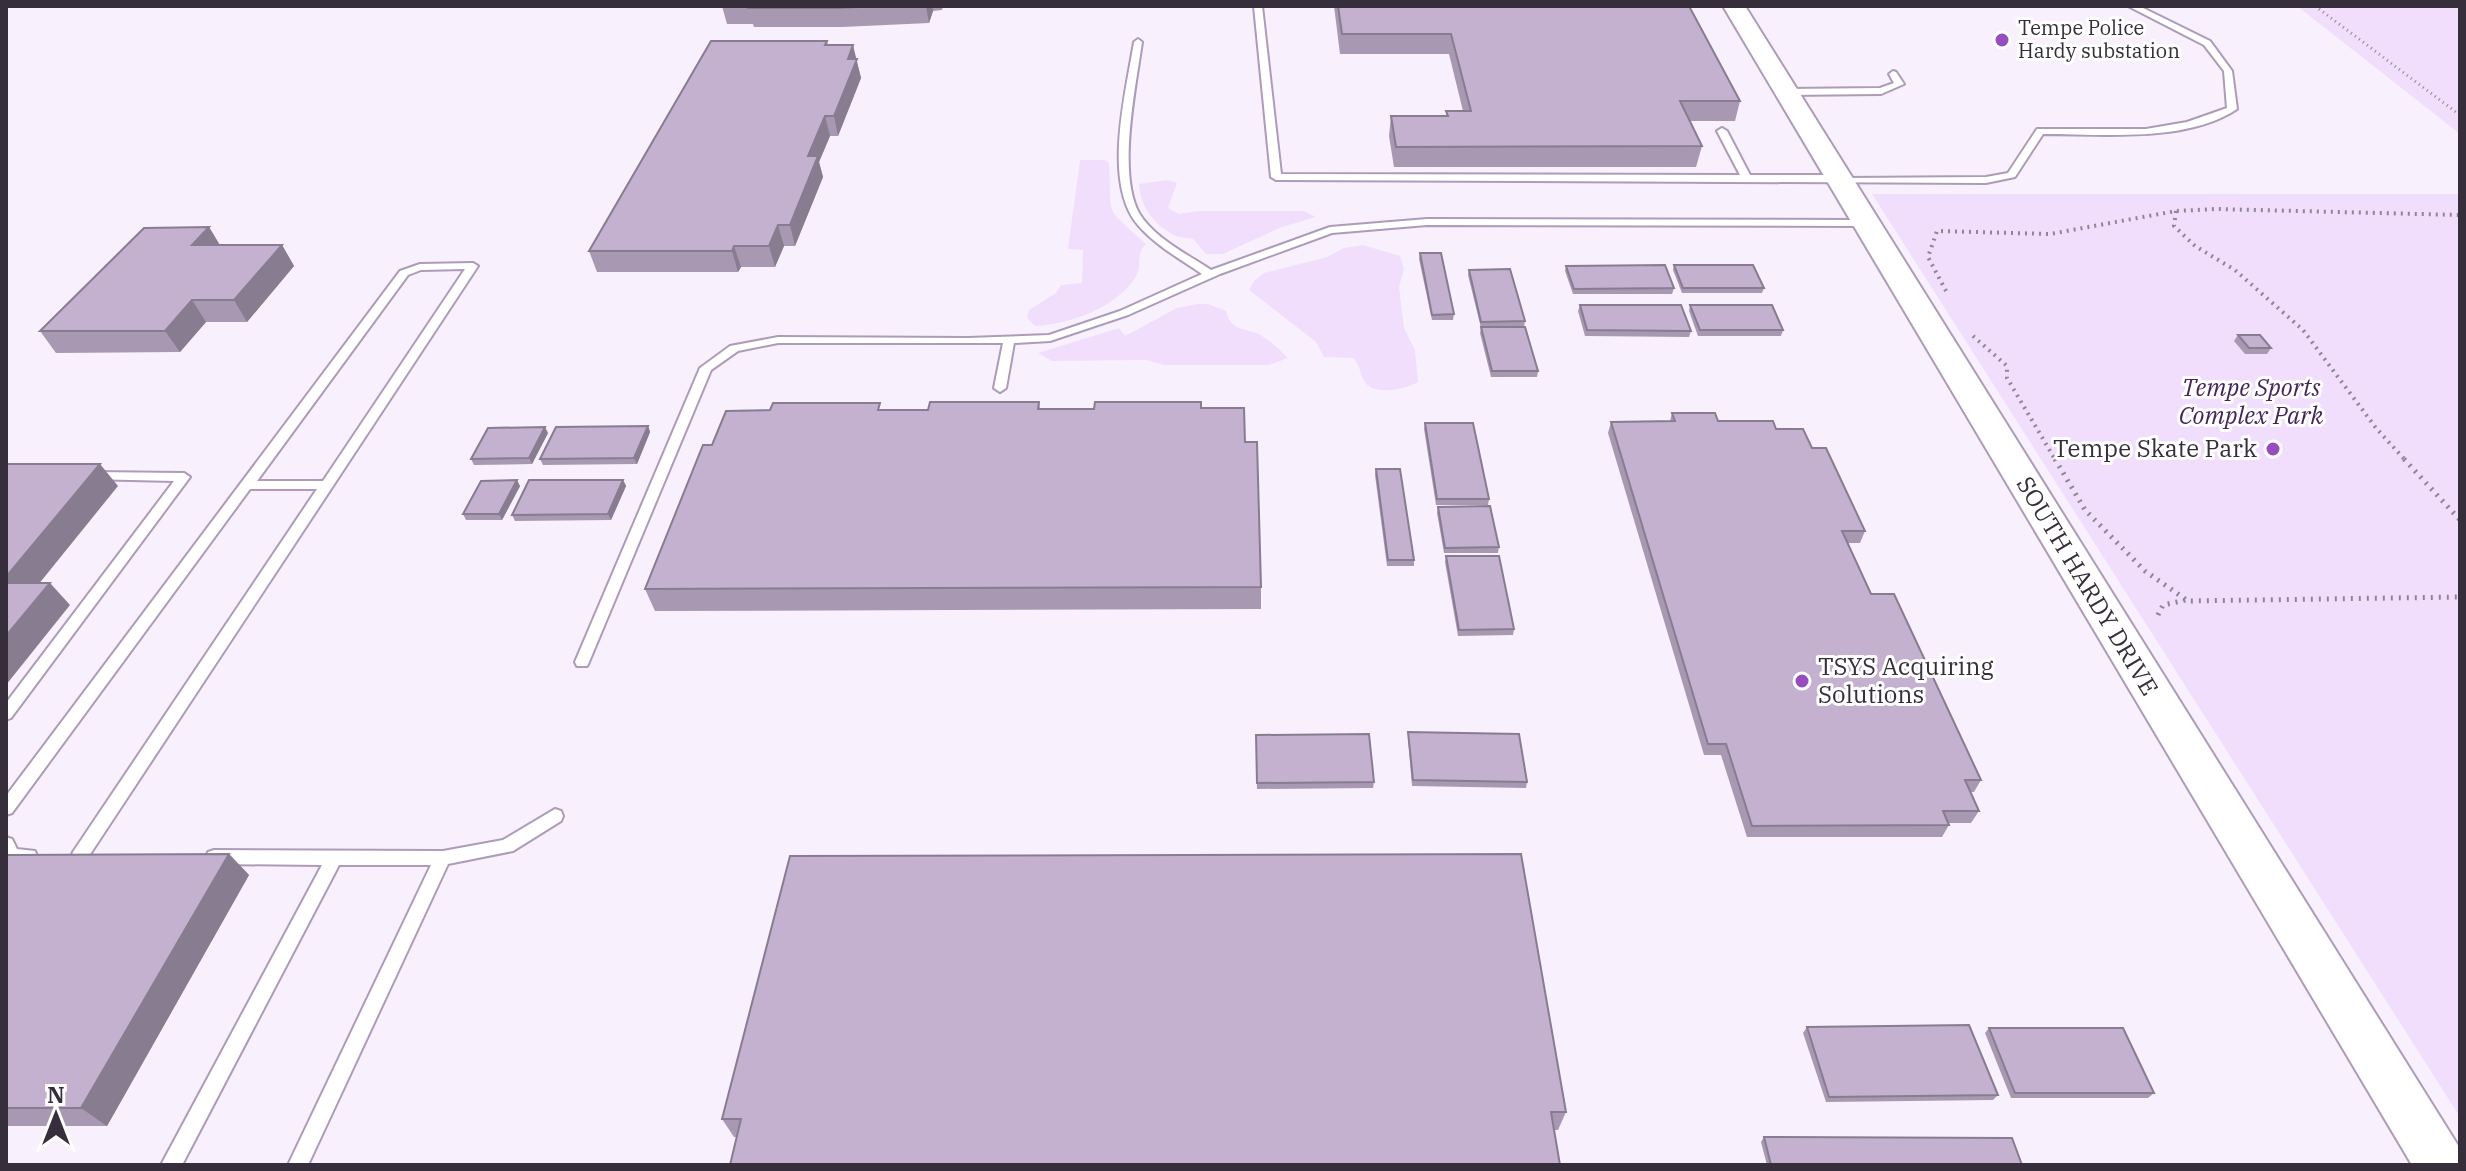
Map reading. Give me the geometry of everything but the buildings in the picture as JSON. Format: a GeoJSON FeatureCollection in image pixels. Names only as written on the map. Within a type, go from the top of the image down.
{"type":"FeatureCollection","features":[{"type":"Feature","properties":{"kind":"street","name":"SOUTH HARDY DRIVE"},"geometry":{"type":"LineString","coordinates":[[1734,6],[2441,1165]]}},
{"type":"Feature","properties":{"kind":"lane"},"geometry":{"type":"LineString","coordinates":[[1258,6],[1276,177],[1986,180],[2011,175],[2040,131],[2146,132],[2189,125],[2232,109],[2228,71],[2207,43],[2132,6]]}},
{"type":"Feature","properties":{"kind":"lane"},"geometry":{"type":"LineString","coordinates":[[1138,42],[1122,177],[1133,212],[1155,234],[1210,275]]}},
{"type":"Feature","properties":{"kind":"lane"},"geometry":{"type":"LineString","coordinates":[[1787,92],[1881,91],[1899,84],[1893,74]]}},
{"type":"Feature","properties":{"kind":"lane"},"geometry":{"type":"LineString","coordinates":[[1722,131],[1746,177]]}},
{"type":"Feature","properties":{"kind":"lane"},"geometry":{"type":"LineString","coordinates":[[582,662],[706,368],[734,348],[778,340],[1050,338],[1124,313],[1210,275],[1330,230],[1427,222],[1866,223]]}},
{"type":"Feature","properties":{"kind":"lane"},"geometry":{"type":"LineString","coordinates":[[6,808],[404,273],[420,267],[473,266],[73,857],[12,856],[6,844]]}},
{"type":"Feature","properties":{"kind":"lane"},"geometry":{"type":"LineString","coordinates":[[1000,388],[1009,340]]}},
{"type":"Feature","properties":{"kind":"lane"},"geometry":{"type":"LineString","coordinates":[[6,714],[184,477],[80,475]]}},
{"type":"Feature","properties":{"kind":"lane"},"geometry":{"type":"LineString","coordinates":[[246,485],[327,485]]}},
{"type":"Feature","properties":{"kind":"lane"},"geometry":{"type":"LineString","coordinates":[[191,857],[443,858],[507,846],[555,816]]}},
{"type":"Feature","properties":{"kind":"lane"},"geometry":{"type":"LineString","coordinates":[[171,1165],[334,858]]}},
{"type":"Feature","properties":{"kind":"lane"},"geometry":{"type":"LineString","coordinates":[[298,1165],[443,858]]}},
{"type":"Feature","properties":{"kind":"path"},"geometry":{"type":"LineString","coordinates":[[2315,6],[2460,115]]}},
{"type":"Feature","properties":{"kind":"path"},"geometry":{"type":"LineString","coordinates":[[1947,294],[1928,257],[1937,231],[2050,234],[2176,211],[2296,210],[2460,215]]}},
{"type":"Feature","properties":{"kind":"path"},"geometry":{"type":"LineString","coordinates":[[2176,211],[2174,226],[2195,246],[2235,270],[2303,330],[2376,428],[2460,520]]}},
{"type":"Feature","properties":{"kind":"path"},"geometry":{"type":"LineString","coordinates":[[1966,331],[2007,366],[2007,378],[2085,510],[2145,571],[2188,601]]}},
{"type":"Feature","properties":{"kind":"path"},"geometry":{"type":"LineString","coordinates":[[2158,615],[2163,605],[2171,601],[2460,597]]}},
{"type":"Feature","properties":{"kind":"green space"},"geometry":{"type":"Polygon","coordinates":[[[2297,6],[2460,6],[2460,134],[2297,6]]]}},
{"type":"Feature","properties":{"kind":"green space"},"geometry":{"type":"Polygon","coordinates":[[[1080,160],[1105,160],[1109,163],[1112,210],[1146,244],[1135,278],[1115,298],[1076,318],[1035,326],[1027,318],[1029,310],[1056,293],[1061,285],[1082,283],[1083,250],[1068,249],[1080,160]]]}},
{"type":"Feature","properties":{"kind":"green space"},"geometry":{"type":"Polygon","coordinates":[[[1168,180],[1177,183],[1168,208],[1179,214],[1198,211],[1304,211],[1316,217],[1282,227],[1223,254],[1206,254],[1193,239],[1176,236],[1160,226],[1145,207],[1139,184],[1168,180]]]}},
{"type":"Feature","properties":{"kind":"green space","name":"Tempe Sports Complex Park"},"geometry":{"type":"Polygon","coordinates":[[[1872,194],[2460,194],[2460,1117],[1872,194]]]}},
{"type":"Feature","properties":{"kind":"green space"},"geometry":{"type":"Polygon","coordinates":[[[1363,245],[1400,256],[1404,269],[1399,287],[1404,328],[1415,350],[1418,382],[1406,387],[1382,390],[1368,386],[1353,358],[1324,357],[1316,342],[1249,290],[1264,273],[1363,245]]]}},
{"type":"Feature","properties":{"kind":"green space"},"geometry":{"type":"Polygon","coordinates":[[[1208,304],[1226,311],[1232,323],[1262,336],[1288,358],[1269,365],[1163,365],[1147,360],[1052,361],[1038,353],[1119,328],[1125,336],[1177,308],[1208,304]]]}},
{"type":"Feature","properties":{"kind":"place","name":"Tempe Police Hardy substation"},"geometry":{"type":"Point","coordinates":[2002,40]}},
{"type":"Feature","properties":{"kind":"place","name":"Tempe Skate Park"},"geometry":{"type":"Point","coordinates":[2273,449]}},
{"type":"Feature","properties":{"kind":"place","name":"TSYS Acquiring Solutions"},"geometry":{"type":"Point","coordinates":[1802,681]}}]}
